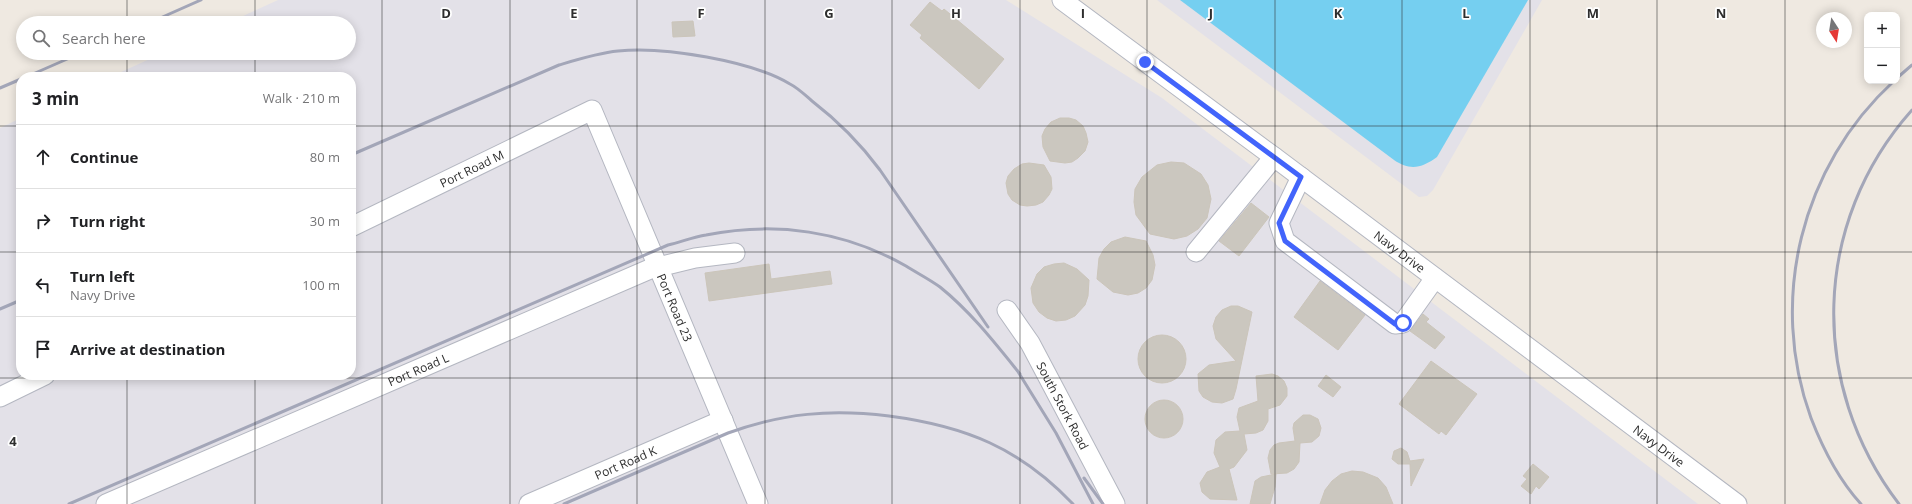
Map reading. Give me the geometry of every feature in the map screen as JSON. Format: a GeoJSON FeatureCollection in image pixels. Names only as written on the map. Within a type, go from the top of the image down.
{"type":"FeatureCollection","features":[{"type":"Feature","properties":{"kind":"street","name":"Navy Drive"},"geometry":{"type":"LineString","coordinates":[[1062,0],[1737,504]]}},
{"type":"Feature","properties":{"kind":"street","name":"Port Road M"},"geometry":{"type":"LineString","coordinates":[[356,225],[592,110]]}},
{"type":"Feature","properties":{"kind":"street","name":"Port Road 23"},"geometry":{"type":"LineString","coordinates":[[592,110],[758,504]]}},
{"type":"Feature","properties":{"kind":"street"},"geometry":{"type":"LineString","coordinates":[[1196,252],[1274,157]]}},
{"type":"Feature","properties":{"kind":"street"},"geometry":{"type":"LineString","coordinates":[[1301,177],[1279,223],[1285,241],[1395,324],[1403,323],[1436,278]]}},
{"type":"Feature","properties":{"kind":"street","name":"Port Road L"},"geometry":{"type":"LineString","coordinates":[[106,504],[658,267],[695,258],[735,253]]}},
{"type":"Feature","properties":{"kind":"street","name":"South Stork Road"},"geometry":{"type":"LineString","coordinates":[[1008,310],[1030,343],[1115,504]]}},
{"type":"Feature","properties":{"kind":"street"},"geometry":{"type":"LineString","coordinates":[[0,397],[35,380]]}},
{"type":"Feature","properties":{"kind":"street","name":"Port Road K"},"geometry":{"type":"LineString","coordinates":[[529,504],[723,420]]}},
{"type":"Feature","properties":{"kind":"shaded area"},"geometry":{"type":"Polygon","coordinates":[[[278,0],[1006,0],[1162,98],[1698,504],[0,504],[0,128],[16,120],[16,380],[356,380],[356,72],[121,72],[148,60],[356,60],[356,16],[243,16],[278,0]]]}},
{"type":"Feature","properties":{"kind":"shaded area"},"geometry":{"type":"Polygon","coordinates":[[[1157,0],[1542,0],[1433,190],[1427,196],[1419,197],[1157,0]]]}},
{"type":"Feature","properties":{"kind":"water"},"geometry":{"type":"Polygon","coordinates":[[[1180,0],[1528,0],[1437,157],[1421,166],[1411,167],[1405,166],[1394,160],[1180,0]]]}},
{"type":"Feature","properties":{"kind":"building"},"geometry":{"type":"Polygon","coordinates":[[[930,2],[942,11],[944,9],[1004,59],[979,89],[920,38],[922,35],[910,25],[930,2]]]}},
{"type":"Feature","properties":{"kind":"building"},"geometry":{"type":"Polygon","coordinates":[[[693,21],[695,36],[673,37],[672,22],[693,21]]]}},
{"type":"Feature","properties":{"kind":"building"},"geometry":{"type":"Polygon","coordinates":[[[1060,118],[1076,120],[1083,126],[1086,133],[1088,142],[1085,151],[1072,162],[1065,163],[1050,161],[1043,147],[1042,136],[1045,129],[1051,122],[1060,118]]]}},
{"type":"Feature","properties":{"kind":"building"},"geometry":{"type":"Polygon","coordinates":[[[1171,162],[1184,163],[1201,174],[1208,185],[1211,199],[1207,218],[1198,229],[1187,236],[1174,239],[1150,234],[1136,215],[1134,202],[1135,189],[1142,177],[1157,165],[1171,162]]]}},
{"type":"Feature","properties":{"kind":"building"},"geometry":{"type":"Polygon","coordinates":[[[1029,163],[1044,165],[1051,177],[1052,189],[1043,202],[1036,205],[1027,206],[1020,205],[1012,200],[1008,194],[1006,183],[1008,176],[1014,169],[1022,164],[1029,163]]]}},
{"type":"Feature","properties":{"kind":"building"},"geometry":{"type":"Polygon","coordinates":[[[1251,203],[1269,217],[1239,256],[1219,241],[1251,203]]]}},
{"type":"Feature","properties":{"kind":"building"},"geometry":{"type":"Polygon","coordinates":[[[1125,237],[1146,241],[1153,255],[1155,265],[1152,280],[1146,288],[1138,293],[1128,295],[1113,292],[1097,279],[1099,258],[1104,249],[1111,242],[1125,237]]]}},
{"type":"Feature","properties":{"kind":"building"},"geometry":{"type":"Polygon","coordinates":[[[1064,263],[1077,269],[1089,280],[1088,296],[1085,305],[1075,316],[1066,320],[1056,321],[1047,318],[1039,312],[1033,303],[1031,288],[1037,274],[1044,267],[1064,263]]]}},
{"type":"Feature","properties":{"kind":"building"},"geometry":{"type":"Polygon","coordinates":[[[769,264],[771,279],[830,271],[832,284],[709,301],[705,273],[769,264]]]}},
{"type":"Feature","properties":{"kind":"building"},"geometry":{"type":"Polygon","coordinates":[[[1320,281],[1365,315],[1338,350],[1294,317],[1320,281]]]}},
{"type":"Feature","properties":{"kind":"building"},"geometry":{"type":"Polygon","coordinates":[[[1231,306],[1238,306],[1252,312],[1236,389],[1233,399],[1222,403],[1212,402],[1203,397],[1199,391],[1198,374],[1209,365],[1236,361],[1216,339],[1213,326],[1216,317],[1222,310],[1231,306]]]}},
{"type":"Feature","properties":{"kind":"building"},"geometry":{"type":"Polygon","coordinates":[[[1423,314],[1429,319],[1426,322],[1445,337],[1435,349],[1410,331],[1423,314]]]}},
{"type":"Feature","properties":{"kind":"building"},"geometry":{"type":"Polygon","coordinates":[[[1162,335],[1171,337],[1179,342],[1184,350],[1186,359],[1184,368],[1179,376],[1171,381],[1162,383],[1153,381],[1145,376],[1140,368],[1138,359],[1140,350],[1145,342],[1153,337],[1162,335]]]}},
{"type":"Feature","properties":{"kind":"building"},"geometry":{"type":"Polygon","coordinates":[[[1431,361],[1477,394],[1446,435],[1441,431],[1439,434],[1399,404],[1431,361]]]}},
{"type":"Feature","properties":{"kind":"building"},"geometry":{"type":"Polygon","coordinates":[[[1272,374],[1278,376],[1284,381],[1287,388],[1287,396],[1280,405],[1268,409],[1268,421],[1263,430],[1256,433],[1244,434],[1247,450],[1234,467],[1229,469],[1237,500],[1210,499],[1202,492],[1200,483],[1207,472],[1220,467],[1214,453],[1216,440],[1225,432],[1240,431],[1237,417],[1239,408],[1258,401],[1256,376],[1272,374]]]}},
{"type":"Feature","properties":{"kind":"building"},"geometry":{"type":"Polygon","coordinates":[[[1326,375],[1341,387],[1333,397],[1318,386],[1326,375]]]}},
{"type":"Feature","properties":{"kind":"building"},"geometry":{"type":"Polygon","coordinates":[[[1160,400],[1168,400],[1175,403],[1180,408],[1183,419],[1180,430],[1175,435],[1168,438],[1160,438],[1153,435],[1148,430],[1145,423],[1145,415],[1148,408],[1153,403],[1160,400]]]}},
{"type":"Feature","properties":{"kind":"building"},"geometry":{"type":"Polygon","coordinates":[[[1303,415],[1310,415],[1318,419],[1321,428],[1319,436],[1312,442],[1300,443],[1299,462],[1294,469],[1287,473],[1271,474],[1268,458],[1270,450],[1274,445],[1279,443],[1295,441],[1293,428],[1294,423],[1303,415]]]}},
{"type":"Feature","properties":{"kind":"building"},"geometry":{"type":"Polygon","coordinates":[[[1401,448],[1407,452],[1410,461],[1424,459],[1411,486],[1410,464],[1398,464],[1392,459],[1394,451],[1401,448]]]}},
{"type":"Feature","properties":{"kind":"building"},"geometry":{"type":"Polygon","coordinates":[[[1533,464],[1549,477],[1539,489],[1536,486],[1531,494],[1521,486],[1527,479],[1523,476],[1533,464]]]}},
{"type":"Feature","properties":{"kind":"building"},"geometry":{"type":"Polygon","coordinates":[[[1352,471],[1363,472],[1378,478],[1386,487],[1393,504],[1320,504],[1325,490],[1332,481],[1341,474],[1352,471]]]}},
{"type":"Feature","properties":{"kind":"building"},"geometry":{"type":"Polygon","coordinates":[[[1276,474],[1275,487],[1270,504],[1250,504],[1255,481],[1261,477],[1276,474]]]}},
{"type":"Feature","properties":{"kind":"railway"},"geometry":{"type":"LineString","coordinates":[[165,16],[201,0]]}},
{"type":"Feature","properties":{"kind":"railway"},"geometry":{"type":"LineString","coordinates":[[356,153],[559,65],[588,56],[618,51],[659,51],[707,57],[753,68],[774,76],[793,86],[831,116],[865,151],[880,170],[988,327]]}},
{"type":"Feature","properties":{"kind":"railway"},"geometry":{"type":"LineString","coordinates":[[37,72],[65,60]]}},
{"type":"Feature","properties":{"kind":"railway"},"geometry":{"type":"LineString","coordinates":[[1900,75],[1912,65]]}},
{"type":"Feature","properties":{"kind":"railway"},"geometry":{"type":"LineString","coordinates":[[0,88],[16,81]]}},
{"type":"Feature","properties":{"kind":"railway"},"geometry":{"type":"LineString","coordinates":[[1861,504],[1832,464],[1811,418],[1798,373],[1793,328],[1794,282],[1802,237],[1816,194],[1836,153],[1862,115],[1891,84]]}},
{"type":"Feature","properties":{"kind":"railway"},"geometry":{"type":"LineString","coordinates":[[1899,504],[1869,457],[1849,408],[1837,357],[1834,304],[1840,253],[1855,202],[1879,154],[1912,110]]}},
{"type":"Feature","properties":{"kind":"railway"},"geometry":{"type":"LineString","coordinates":[[356,380],[668,245],[701,236],[758,229],[784,229],[834,237],[859,244],[906,266],[932,281],[962,307],[982,328],[1020,374]]}},
{"type":"Feature","properties":{"kind":"railway"},"geometry":{"type":"LineString","coordinates":[[0,309],[16,302]]}},
{"type":"Feature","properties":{"kind":"railway"},"geometry":{"type":"LineString","coordinates":[[1017,370],[1056,433],[1093,504]]}},
{"type":"Feature","properties":{"kind":"railway"},"geometry":{"type":"LineString","coordinates":[[69,504],[356,380]]}},
{"type":"Feature","properties":{"kind":"railway"},"geometry":{"type":"LineString","coordinates":[[564,504],[728,433],[748,426],[788,417],[827,413],[889,416],[917,420],[967,433],[1012,454],[1033,468],[1073,504]]}},
{"type":"Feature","properties":{"kind":"railway"},"geometry":{"type":"LineString","coordinates":[[1084,478],[1103,504]]}},
{"type":"Feature","properties":{"kind":"route"},"geometry":{"type":"LineString","coordinates":[[1145,62],[1301,177],[1279,223],[1285,241],[1395,324],[1403,323]]}}]}
